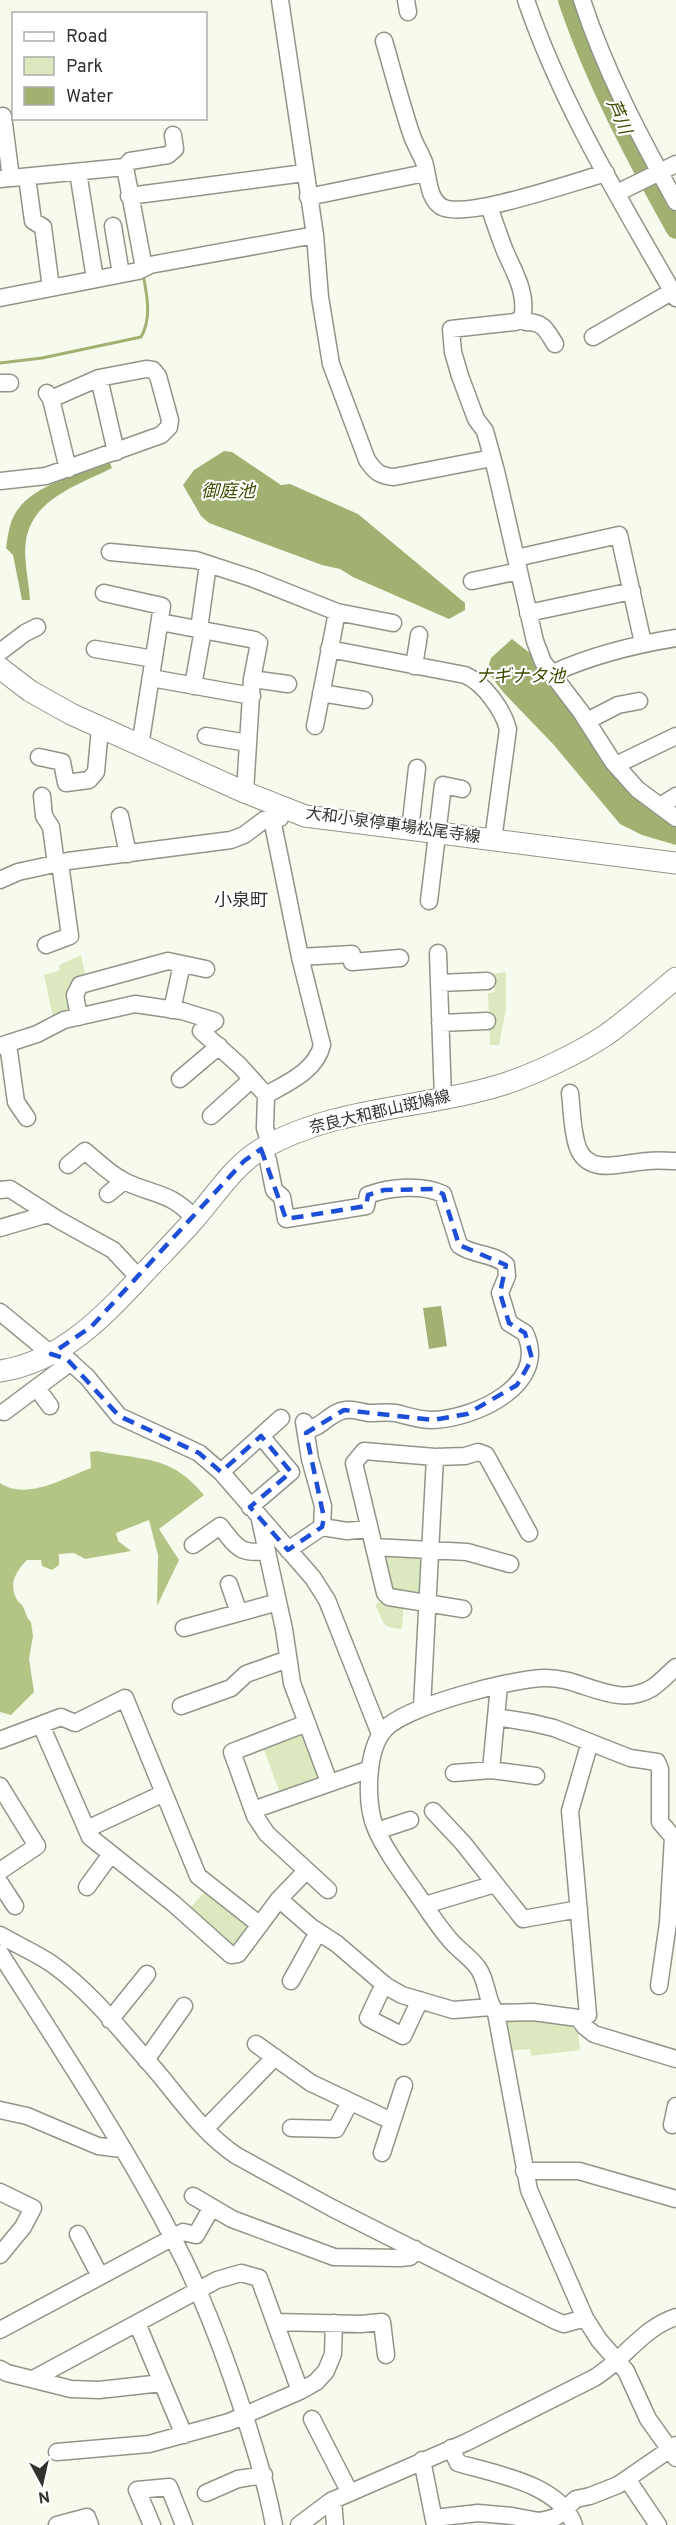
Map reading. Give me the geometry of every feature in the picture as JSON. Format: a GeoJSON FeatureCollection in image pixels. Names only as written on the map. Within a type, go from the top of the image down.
{"type":"FeatureCollection","features":[{"type":"Feature","properties":{"kind":"main road","name":"大和小泉停車場松尾寺線"},"geometry":{"type":"LineString","coordinates":[[0,668],[30,691],[71,714],[245,792],[305,816],[676,863]]}},
{"type":"Feature","properties":{"kind":"main road","name":"奈良大和郡山斑鳩線"},"geometry":{"type":"LineString","coordinates":[[0,1371],[61,1358],[195,1219],[244,1161],[266,1147],[336,1120],[505,1084],[548,1066],[605,1035],[676,978]]}},
{"type":"Feature","properties":{"kind":"street"},"geometry":{"type":"LineString","coordinates":[[280,0],[315,235],[320,297],[331,364],[367,460],[381,476],[394,477],[492,458]]}},
{"type":"Feature","properties":{"kind":"street"},"geometry":{"type":"LineString","coordinates":[[526,0],[561,89],[674,295],[593,337]]}},
{"type":"Feature","properties":{"kind":"street"},"geometry":{"type":"LineString","coordinates":[[582,0],[592,31],[623,101],[668,167],[676,202]]}},
{"type":"Feature","properties":{"kind":"street"},"geometry":{"type":"LineString","coordinates":[[384,42],[412,137],[418,145],[435,200],[441,207],[461,211],[489,206],[606,173]]}},
{"type":"Feature","properties":{"kind":"street"},"geometry":{"type":"LineString","coordinates":[[3,117],[13,178],[33,221],[43,227],[51,288]]}},
{"type":"Feature","properties":{"kind":"street"},"geometry":{"type":"LineString","coordinates":[[13,178],[125,167],[130,161],[172,153],[175,149],[173,135]]}},
{"type":"Feature","properties":{"kind":"street"},"geometry":{"type":"LineString","coordinates":[[125,167],[144,268]]}},
{"type":"Feature","properties":{"kind":"street"},"geometry":{"type":"LineString","coordinates":[[617,193],[668,167]]}},
{"type":"Feature","properties":{"kind":"street"},"geometry":{"type":"LineString","coordinates":[[78,172],[95,279]]}},
{"type":"Feature","properties":{"kind":"street"},"geometry":{"type":"LineString","coordinates":[[129,196],[304,173]]}},
{"type":"Feature","properties":{"kind":"street"},"geometry":{"type":"LineString","coordinates":[[308,197],[425,173]]}},
{"type":"Feature","properties":{"kind":"street"},"geometry":{"type":"LineString","coordinates":[[489,206],[504,250],[520,284],[524,310],[522,318],[515,322],[451,329],[453,352],[476,419],[485,431],[535,641],[543,662],[616,765],[638,789],[676,818]]}},
{"type":"Feature","properties":{"kind":"street"},"geometry":{"type":"LineString","coordinates":[[113,226],[122,274]]}},
{"type":"Feature","properties":{"kind":"street"},"geometry":{"type":"LineString","coordinates":[[0,298],[315,235]]}},
{"type":"Feature","properties":{"kind":"street"},"geometry":{"type":"LineString","coordinates":[[522,318],[526,322],[544,325],[555,344]]}},
{"type":"Feature","properties":{"kind":"street"},"geometry":{"type":"LineString","coordinates":[[0,480],[46,476],[68,469],[116,452],[160,435],[169,427],[170,420],[158,376],[153,370],[146,369],[99,378],[49,396],[68,469]]}},
{"type":"Feature","properties":{"kind":"street"},"geometry":{"type":"LineString","coordinates":[[99,378],[116,452]]}},
{"type":"Feature","properties":{"kind":"street"},"geometry":{"type":"LineString","coordinates":[[472,581],[517,564],[620,535],[643,643]]}},
{"type":"Feature","properties":{"kind":"street"},"geometry":{"type":"LineString","coordinates":[[110,552],[177,556],[254,579],[337,612],[393,623]]}},
{"type":"Feature","properties":{"kind":"street"},"geometry":{"type":"LineString","coordinates":[[193,686],[208,564]]}},
{"type":"Feature","properties":{"kind":"street"},"geometry":{"type":"LineString","coordinates":[[528,613],[632,591]]}},
{"type":"Feature","properties":{"kind":"street"},"geometry":{"type":"LineString","coordinates":[[104,593],[162,606],[140,746]]}},
{"type":"Feature","properties":{"kind":"street"},"geometry":{"type":"LineString","coordinates":[[315,726],[337,612]]}},
{"type":"Feature","properties":{"kind":"street"},"geometry":{"type":"LineString","coordinates":[[160,622],[255,640],[259,643],[252,678],[245,792]]}},
{"type":"Feature","properties":{"kind":"street"},"geometry":{"type":"LineString","coordinates":[[0,652],[37,627]]}},
{"type":"Feature","properties":{"kind":"street"},"geometry":{"type":"LineString","coordinates":[[414,666],[418,635]]}},
{"type":"Feature","properties":{"kind":"street"},"geometry":{"type":"LineString","coordinates":[[553,673],[604,653],[643,643],[676,638]]}},
{"type":"Feature","properties":{"kind":"street"},"geometry":{"type":"LineString","coordinates":[[95,649],[154,659]]}},
{"type":"Feature","properties":{"kind":"street"},"geometry":{"type":"LineString","coordinates":[[329,649],[465,675],[476,680],[505,718],[508,729],[493,840]]}},
{"type":"Feature","properties":{"kind":"street"},"geometry":{"type":"LineString","coordinates":[[150,678],[252,696]]}},
{"type":"Feature","properties":{"kind":"street"},"geometry":{"type":"LineString","coordinates":[[252,678],[288,684]]}},
{"type":"Feature","properties":{"kind":"street"},"geometry":{"type":"LineString","coordinates":[[321,693],[364,700]]}},
{"type":"Feature","properties":{"kind":"street"},"geometry":{"type":"LineString","coordinates":[[587,721],[603,711],[639,701]]}},
{"type":"Feature","properties":{"kind":"street"},"geometry":{"type":"LineString","coordinates":[[39,757],[62,762],[66,783],[89,780],[96,772],[100,728]]}},
{"type":"Feature","properties":{"kind":"street"},"geometry":{"type":"LineString","coordinates":[[206,736],[248,743]]}},
{"type":"Feature","properties":{"kind":"street"},"geometry":{"type":"LineString","coordinates":[[616,765],[676,736]]}},
{"type":"Feature","properties":{"kind":"street"},"geometry":{"type":"LineString","coordinates":[[410,830],[417,768]]}},
{"type":"Feature","properties":{"kind":"street"},"geometry":{"type":"LineString","coordinates":[[429,901],[443,785],[462,789]]}},
{"type":"Feature","properties":{"kind":"street"},"geometry":{"type":"LineString","coordinates":[[42,796],[44,816],[51,827],[70,936],[46,945]]}},
{"type":"Feature","properties":{"kind":"street"},"geometry":{"type":"LineString","coordinates":[[660,806],[676,796]]}},
{"type":"Feature","properties":{"kind":"street"},"geometry":{"type":"LineString","coordinates":[[120,816],[128,854]]}},
{"type":"Feature","properties":{"kind":"street"},"geometry":{"type":"LineString","coordinates":[[0,880],[18,872],[58,863],[239,838],[258,822],[305,816]]}},
{"type":"Feature","properties":{"kind":"street"},"geometry":{"type":"LineString","coordinates":[[266,1095],[306,1070],[320,1056],[322,1037],[300,957],[272,819]]}},
{"type":"Feature","properties":{"kind":"street"},"geometry":{"type":"LineString","coordinates":[[438,953],[442,1099]]}},
{"type":"Feature","properties":{"kind":"street"},"geometry":{"type":"LineString","coordinates":[[300,957],[352,954],[352,962],[400,958]]}},
{"type":"Feature","properties":{"kind":"street"},"geometry":{"type":"LineString","coordinates":[[79,1017],[75,995],[80,985],[168,961],[206,969]]}},
{"type":"Feature","properties":{"kind":"street"},"geometry":{"type":"LineString","coordinates":[[172,1010],[182,964]]}},
{"type":"Feature","properties":{"kind":"street"},"geometry":{"type":"LineString","coordinates":[[439,983],[487,981]]}},
{"type":"Feature","properties":{"kind":"street"},"geometry":{"type":"LineString","coordinates":[[27,1119],[16,1101],[4,1045],[36,1034],[64,1020],[135,1004],[172,1010],[215,1021],[201,1032],[219,1046],[266,1095],[265,1128],[269,1166],[273,1190],[282,1197],[286,1219],[366,1206],[368,1195],[384,1190],[433,1189],[443,1194],[459,1245],[465,1250],[498,1258],[506,1265],[507,1276],[500,1293],[509,1323],[525,1333],[527,1337],[532,1359],[522,1379],[493,1403],[466,1414],[433,1420],[385,1412],[344,1410],[314,1429],[305,1426],[310,1459],[323,1506],[322,1527]]}},
{"type":"Feature","properties":{"kind":"street"},"geometry":{"type":"LineString","coordinates":[[440,1023],[487,1021]]}},
{"type":"Feature","properties":{"kind":"street"},"geometry":{"type":"LineString","coordinates":[[180,1079],[219,1046]]}},
{"type":"Feature","properties":{"kind":"street"},"geometry":{"type":"LineString","coordinates":[[211,1116],[252,1079]]}},
{"type":"Feature","properties":{"kind":"street"},"geometry":{"type":"LineString","coordinates":[[570,1093],[578,1148],[584,1158],[594,1165],[676,1161]]}},
{"type":"Feature","properties":{"kind":"street"},"geometry":{"type":"LineString","coordinates":[[68,1165],[85,1151],[124,1181],[182,1205],[195,1219]]}},
{"type":"Feature","properties":{"kind":"street"},"geometry":{"type":"LineString","coordinates":[[108,1194],[124,1181]]}},
{"type":"Feature","properties":{"kind":"street"},"geometry":{"type":"LineString","coordinates":[[0,1190],[10,1189],[48,1214],[112,1250],[139,1278]]}},
{"type":"Feature","properties":{"kind":"street"},"geometry":{"type":"LineString","coordinates":[[0,1228],[48,1214]]}},
{"type":"Feature","properties":{"kind":"street"},"geometry":{"type":"LineString","coordinates":[[0,1312],[87,1377],[118,1416],[200,1453],[225,1469],[288,1550],[313,1578],[327,1600],[380,1734]]}},
{"type":"Feature","properties":{"kind":"street"},"geometry":{"type":"LineString","coordinates":[[4,1412],[36,1388],[61,1358]]}},
{"type":"Feature","properties":{"kind":"street"},"geometry":{"type":"LineString","coordinates":[[36,1388],[50,1406]]}},
{"type":"Feature","properties":{"kind":"street"},"geometry":{"type":"LineString","coordinates":[[225,1469],[281,1418]]}},
{"type":"Feature","properties":{"kind":"street"},"geometry":{"type":"LineString","coordinates":[[256,1507],[291,1472],[261,1436]]}},
{"type":"Feature","properties":{"kind":"street"},"geometry":{"type":"LineString","coordinates":[[463,1609],[389,1597],[385,1593],[354,1463],[364,1451],[435,1457],[465,1456],[478,1452],[486,1455],[529,1533]]}},
{"type":"Feature","properties":{"kind":"street"},"geometry":{"type":"LineString","coordinates":[[422,1708],[435,1457]]}},
{"type":"Feature","properties":{"kind":"street"},"geometry":{"type":"LineString","coordinates":[[256,1507],[278,1602],[292,1683],[329,1782]]}},
{"type":"Feature","properties":{"kind":"street"},"geometry":{"type":"LineString","coordinates":[[193,1545],[220,1526],[239,1549],[250,1554],[267,1551]]}},
{"type":"Feature","properties":{"kind":"street"},"geometry":{"type":"LineString","coordinates":[[288,1550],[322,1527],[347,1531],[369,1529]]}},
{"type":"Feature","properties":{"kind":"street"},"geometry":{"type":"LineString","coordinates":[[374,1547],[466,1552],[510,1564]]}},
{"type":"Feature","properties":{"kind":"street"},"geometry":{"type":"LineString","coordinates":[[228,1584],[239,1613]]}},
{"type":"Feature","properties":{"kind":"street"},"geometry":{"type":"LineString","coordinates":[[184,1628],[278,1602]]}},
{"type":"Feature","properties":{"kind":"street"},"geometry":{"type":"LineString","coordinates":[[181,1706],[231,1688],[246,1674],[288,1659]]}},
{"type":"Feature","properties":{"kind":"street"},"geometry":{"type":"LineString","coordinates":[[422,2460],[434,2522],[478,2513],[539,2521],[556,2517],[576,2499],[612,2489],[674,2451],[648,2419],[619,2360],[599,2340],[585,2318],[529,2190],[494,2010],[479,1970],[452,1942],[377,1831],[370,1798],[370,1769],[380,1734],[399,1717],[499,1686],[543,1678],[567,1680],[589,1686],[607,1695],[624,1696],[650,1689],[676,1667]]}},
{"type":"Feature","properties":{"kind":"street"},"geometry":{"type":"LineString","coordinates":[[491,1770],[499,1686]]}},
{"type":"Feature","properties":{"kind":"street"},"geometry":{"type":"LineString","coordinates":[[0,1740],[62,1717],[75,1723],[124,1695],[198,1876],[260,1925]]}},
{"type":"Feature","properties":{"kind":"street"},"geometry":{"type":"LineString","coordinates":[[496,1717],[533,1723],[591,1742],[630,1758],[657,1762],[668,1805],[660,1822],[673,1837],[673,1872],[659,1986]]}},
{"type":"Feature","properties":{"kind":"street"},"geometry":{"type":"LineString","coordinates":[[307,1723],[232,1752],[253,1810],[267,1834],[328,1890]]}},
{"type":"Feature","properties":{"kind":"street"},"geometry":{"type":"LineString","coordinates":[[41,1725],[90,1837],[174,1904],[231,1955],[238,1954],[279,1899],[306,1871]]}},
{"type":"Feature","properties":{"kind":"street"},"geometry":{"type":"LineString","coordinates":[[581,2021],[588,2015],[570,1811],[591,1742]]}},
{"type":"Feature","properties":{"kind":"street"},"geometry":{"type":"LineString","coordinates":[[253,1810],[370,1769]]}},
{"type":"Feature","properties":{"kind":"street"},"geometry":{"type":"LineString","coordinates":[[454,1773],[491,1770],[536,1776]]}},
{"type":"Feature","properties":{"kind":"street"},"geometry":{"type":"LineString","coordinates":[[0,1786],[37,1846],[0,1871]]}},
{"type":"Feature","properties":{"kind":"street"},"geometry":{"type":"LineString","coordinates":[[87,1829],[164,1793]]}},
{"type":"Feature","properties":{"kind":"street"},"geometry":{"type":"LineString","coordinates":[[433,1811],[463,1843],[523,1918],[579,1909]]}},
{"type":"Feature","properties":{"kind":"street"},"geometry":{"type":"LineString","coordinates":[[377,1831],[410,1820]]}},
{"type":"Feature","properties":{"kind":"street"},"geometry":{"type":"LineString","coordinates":[[87,1887],[111,1854]]}},
{"type":"Feature","properties":{"kind":"street"},"geometry":{"type":"LineString","coordinates":[[0,1883],[15,1906]]}},
{"type":"Feature","properties":{"kind":"street"},"geometry":{"type":"LineString","coordinates":[[425,1905],[495,1884]]}},
{"type":"Feature","properties":{"kind":"street"},"geometry":{"type":"LineString","coordinates":[[279,1899],[384,1984],[402,1995],[453,2010],[513,2011],[578,2018],[594,2034],[676,2059]]}},
{"type":"Feature","properties":{"kind":"street"},"geometry":{"type":"LineString","coordinates":[[291,1981],[318,1932]]}},
{"type":"Feature","properties":{"kind":"street"},"geometry":{"type":"LineString","coordinates":[[0,1935],[51,1964],[75,1983],[146,2060],[204,2129],[224,2148],[332,2208],[556,2321],[564,2324],[585,2318]]}},
{"type":"Feature","properties":{"kind":"street"},"geometry":{"type":"LineString","coordinates":[[0,1953],[122,2149],[172,2237],[198,2292],[246,2416],[264,2475],[274,2525]]}},
{"type":"Feature","properties":{"kind":"street"},"geometry":{"type":"LineString","coordinates":[[110,2020],[147,1974]]}},
{"type":"Feature","properties":{"kind":"street"},"geometry":{"type":"LineString","coordinates":[[384,1984],[368,2019],[404,2036],[420,2000]]}},
{"type":"Feature","properties":{"kind":"street"},"geometry":{"type":"LineString","coordinates":[[146,2060],[184,2006]]}},
{"type":"Feature","properties":{"kind":"street"},"geometry":{"type":"LineString","coordinates":[[256,2043],[311,2083],[393,2119]]}},
{"type":"Feature","properties":{"kind":"street"},"geometry":{"type":"LineString","coordinates":[[204,2129],[275,2057]]}},
{"type":"Feature","properties":{"kind":"street"},"geometry":{"type":"LineString","coordinates":[[382,2153],[404,2085]]}},
{"type":"Feature","properties":{"kind":"street"},"geometry":{"type":"LineString","coordinates":[[291,2128],[336,2128],[350,2102]]}},
{"type":"Feature","properties":{"kind":"street"},"geometry":{"type":"LineString","coordinates":[[672,2125],[676,2106]]}},
{"type":"Feature","properties":{"kind":"street"},"geometry":{"type":"LineString","coordinates":[[0,2110],[37,2120],[98,2146],[122,2149]]}},
{"type":"Feature","properties":{"kind":"street"},"geometry":{"type":"LineString","coordinates":[[524,2171],[579,2171],[676,2199]]}},
{"type":"Feature","properties":{"kind":"street"},"geometry":{"type":"LineString","coordinates":[[0,2192],[33,2208],[23,2227],[0,2255]]}},
{"type":"Feature","properties":{"kind":"street"},"geometry":{"type":"LineString","coordinates":[[193,2196],[232,2219],[334,2257],[400,2258],[410,2256],[415,2249]]}},
{"type":"Feature","properties":{"kind":"street"},"geometry":{"type":"LineString","coordinates":[[0,2330],[172,2237],[183,2232],[196,2235],[212,2207]]}},
{"type":"Feature","properties":{"kind":"street"},"geometry":{"type":"LineString","coordinates":[[78,2234],[100,2276]]}},
{"type":"Feature","properties":{"kind":"street"},"geometry":{"type":"LineString","coordinates":[[33,2379],[217,2280],[241,2273],[258,2278],[300,2391]]}},
{"type":"Feature","properties":{"kind":"street"},"geometry":{"type":"LineString","coordinates":[[299,2525],[333,2500],[451,2448],[594,2378],[619,2360],[646,2332],[676,2317]]}},
{"type":"Feature","properties":{"kind":"street"},"geometry":{"type":"LineString","coordinates":[[275,2322],[382,2322],[386,2355]]}},
{"type":"Feature","properties":{"kind":"street"},"geometry":{"type":"LineString","coordinates":[[137,2323],[184,2435]]}},
{"type":"Feature","properties":{"kind":"street"},"geometry":{"type":"LineString","coordinates":[[57,2452],[133,2446],[184,2435],[246,2416],[300,2391],[316,2382],[326,2371],[333,2354],[334,2323]]}},
{"type":"Feature","properties":{"kind":"street"},"geometry":{"type":"LineString","coordinates":[[0,2368],[7,2373],[71,2389],[99,2390],[162,2383]]}},
{"type":"Feature","properties":{"kind":"street"},"geometry":{"type":"LineString","coordinates":[[312,2419],[350,2493]]}},
{"type":"Feature","properties":{"kind":"street"},"geometry":{"type":"LineString","coordinates":[[451,2448],[458,2463],[526,2483],[553,2497],[566,2508],[574,2525]]}},
{"type":"Feature","properties":{"kind":"street"},"geometry":{"type":"LineString","coordinates":[[206,2493],[238,2480],[264,2475]]}},
{"type":"Feature","properties":{"kind":"street"},"geometry":{"type":"LineString","coordinates":[[627,2479],[658,2525]]}},
{"type":"Feature","properties":{"kind":"street"},"geometry":{"type":"LineString","coordinates":[[152,2525],[137,2490],[169,2487],[184,2525]]}},
{"type":"Feature","properties":{"kind":"street"},"geometry":{"type":"LineString","coordinates":[[333,2500],[335,2525]]}},
{"type":"Feature","properties":{"kind":"street"},"geometry":{"type":"LineString","coordinates":[[57,2525],[87,2517],[90,2525]]}},
{"type":"Feature","properties":{"kind":"highlighted area"},"geometry":{"type":"Polygon","coordinates":[[[261,1149],[286,1219],[366,1206],[368,1195],[384,1190],[433,1189],[443,1194],[459,1245],[506,1265],[500,1293],[509,1323],[525,1333],[532,1359],[517,1385],[467,1414],[433,1420],[344,1410],[306,1433],[324,1518],[322,1527],[288,1550],[250,1507],[291,1472],[261,1436],[221,1472],[199,1453],[119,1416],[67,1359],[51,1354],[91,1327],[244,1161],[261,1149]]]}},
{"type":"Feature","properties":{"kind":"green space"},"geometry":{"type":"Polygon","coordinates":[[[81,955],[86,978],[75,980],[67,995],[69,1007],[66,1014],[53,1018],[44,975],[60,970],[59,965],[81,955]]]}},
{"type":"Feature","properties":{"kind":"green space"},"geometry":{"type":"Polygon","coordinates":[[[506,972],[506,1009],[499,1045],[490,1045],[488,993],[495,992],[492,974],[506,972]]]}},
{"type":"Feature","properties":{"kind":"green space"},"geometry":{"type":"Polygon","coordinates":[[[381,1550],[425,1551],[423,1592],[418,1594],[396,1593],[389,1586],[381,1550]]]}},
{"type":"Feature","properties":{"kind":"green space"},"geometry":{"type":"Polygon","coordinates":[[[384,1599],[404,1604],[402,1629],[386,1626],[384,1623],[375,1605],[384,1599]]]}},
{"type":"Feature","properties":{"kind":"green space"},"geometry":{"type":"Polygon","coordinates":[[[298,1731],[306,1733],[321,1776],[318,1783],[281,1796],[262,1744],[298,1731]]]}},
{"type":"Feature","properties":{"kind":"green space"},"geometry":{"type":"Polygon","coordinates":[[[207,1889],[247,1922],[249,1929],[237,1946],[230,1947],[188,1910],[207,1889]]]}},
{"type":"Feature","properties":{"kind":"green space"},"geometry":{"type":"Polygon","coordinates":[[[509,2016],[577,2026],[580,2050],[531,2056],[530,2049],[509,2051],[504,2019],[509,2016]]]}},
{"type":"Feature","properties":{"kind":"shaded area"},"geometry":{"type":"Polygon","coordinates":[[[98,1451],[155,1461],[179,1472],[204,1495],[159,1529],[179,1560],[157,1606],[158,1555],[149,1520],[116,1533],[118,1541],[131,1551],[85,1559],[74,1553],[59,1554],[59,1565],[52,1570],[42,1566],[41,1560],[27,1560],[17,1573],[13,1587],[16,1599],[31,1622],[33,1636],[29,1659],[34,1692],[11,1715],[0,1712],[0,1483],[22,1490],[46,1486],[91,1468],[90,1452],[98,1451]]]}},
{"type":"Feature","properties":{"kind":"water","name":"御庭池"},"geometry":{"type":"Polygon","coordinates":[[[224,451],[232,452],[281,485],[290,484],[358,514],[465,603],[465,610],[449,619],[353,577],[340,569],[322,565],[209,523],[201,516],[183,485],[194,470],[224,451]]]}},
{"type":"Feature","properties":{"kind":"water"},"geometry":{"type":"Polygon","coordinates":[[[110,463],[112,468],[72,487],[48,503],[38,513],[30,526],[25,547],[30,600],[22,600],[13,555],[6,548],[10,525],[16,512],[24,502],[46,487],[110,463]]]}},
{"type":"Feature","properties":{"kind":"water","name":"ナギナタ池"},"geometry":{"type":"Polygon","coordinates":[[[512,639],[531,654],[597,748],[634,793],[676,827],[676,845],[642,835],[620,824],[553,744],[503,692],[487,671],[491,658],[512,639]]]}},
{"type":"Feature","properties":{"kind":"water"},"geometry":{"type":"Polygon","coordinates":[[[441,1306],[447,1346],[429,1349],[423,1308],[441,1306]]]}},
{"type":"Feature","properties":{"kind":"waterway","name":"芦川"},"geometry":{"type":"LineString","coordinates":[[568,0],[603,88],[676,229]]}},
{"type":"Feature","properties":{"kind":"waterway"},"geometry":{"type":"LineString","coordinates":[[0,363],[42,358],[141,337],[148,314],[143,274]]}},
{"type":"Feature","properties":{"kind":"district","name":"小泉町"},"geometry":{"type":"Point","coordinates":[241,901]}}]}
